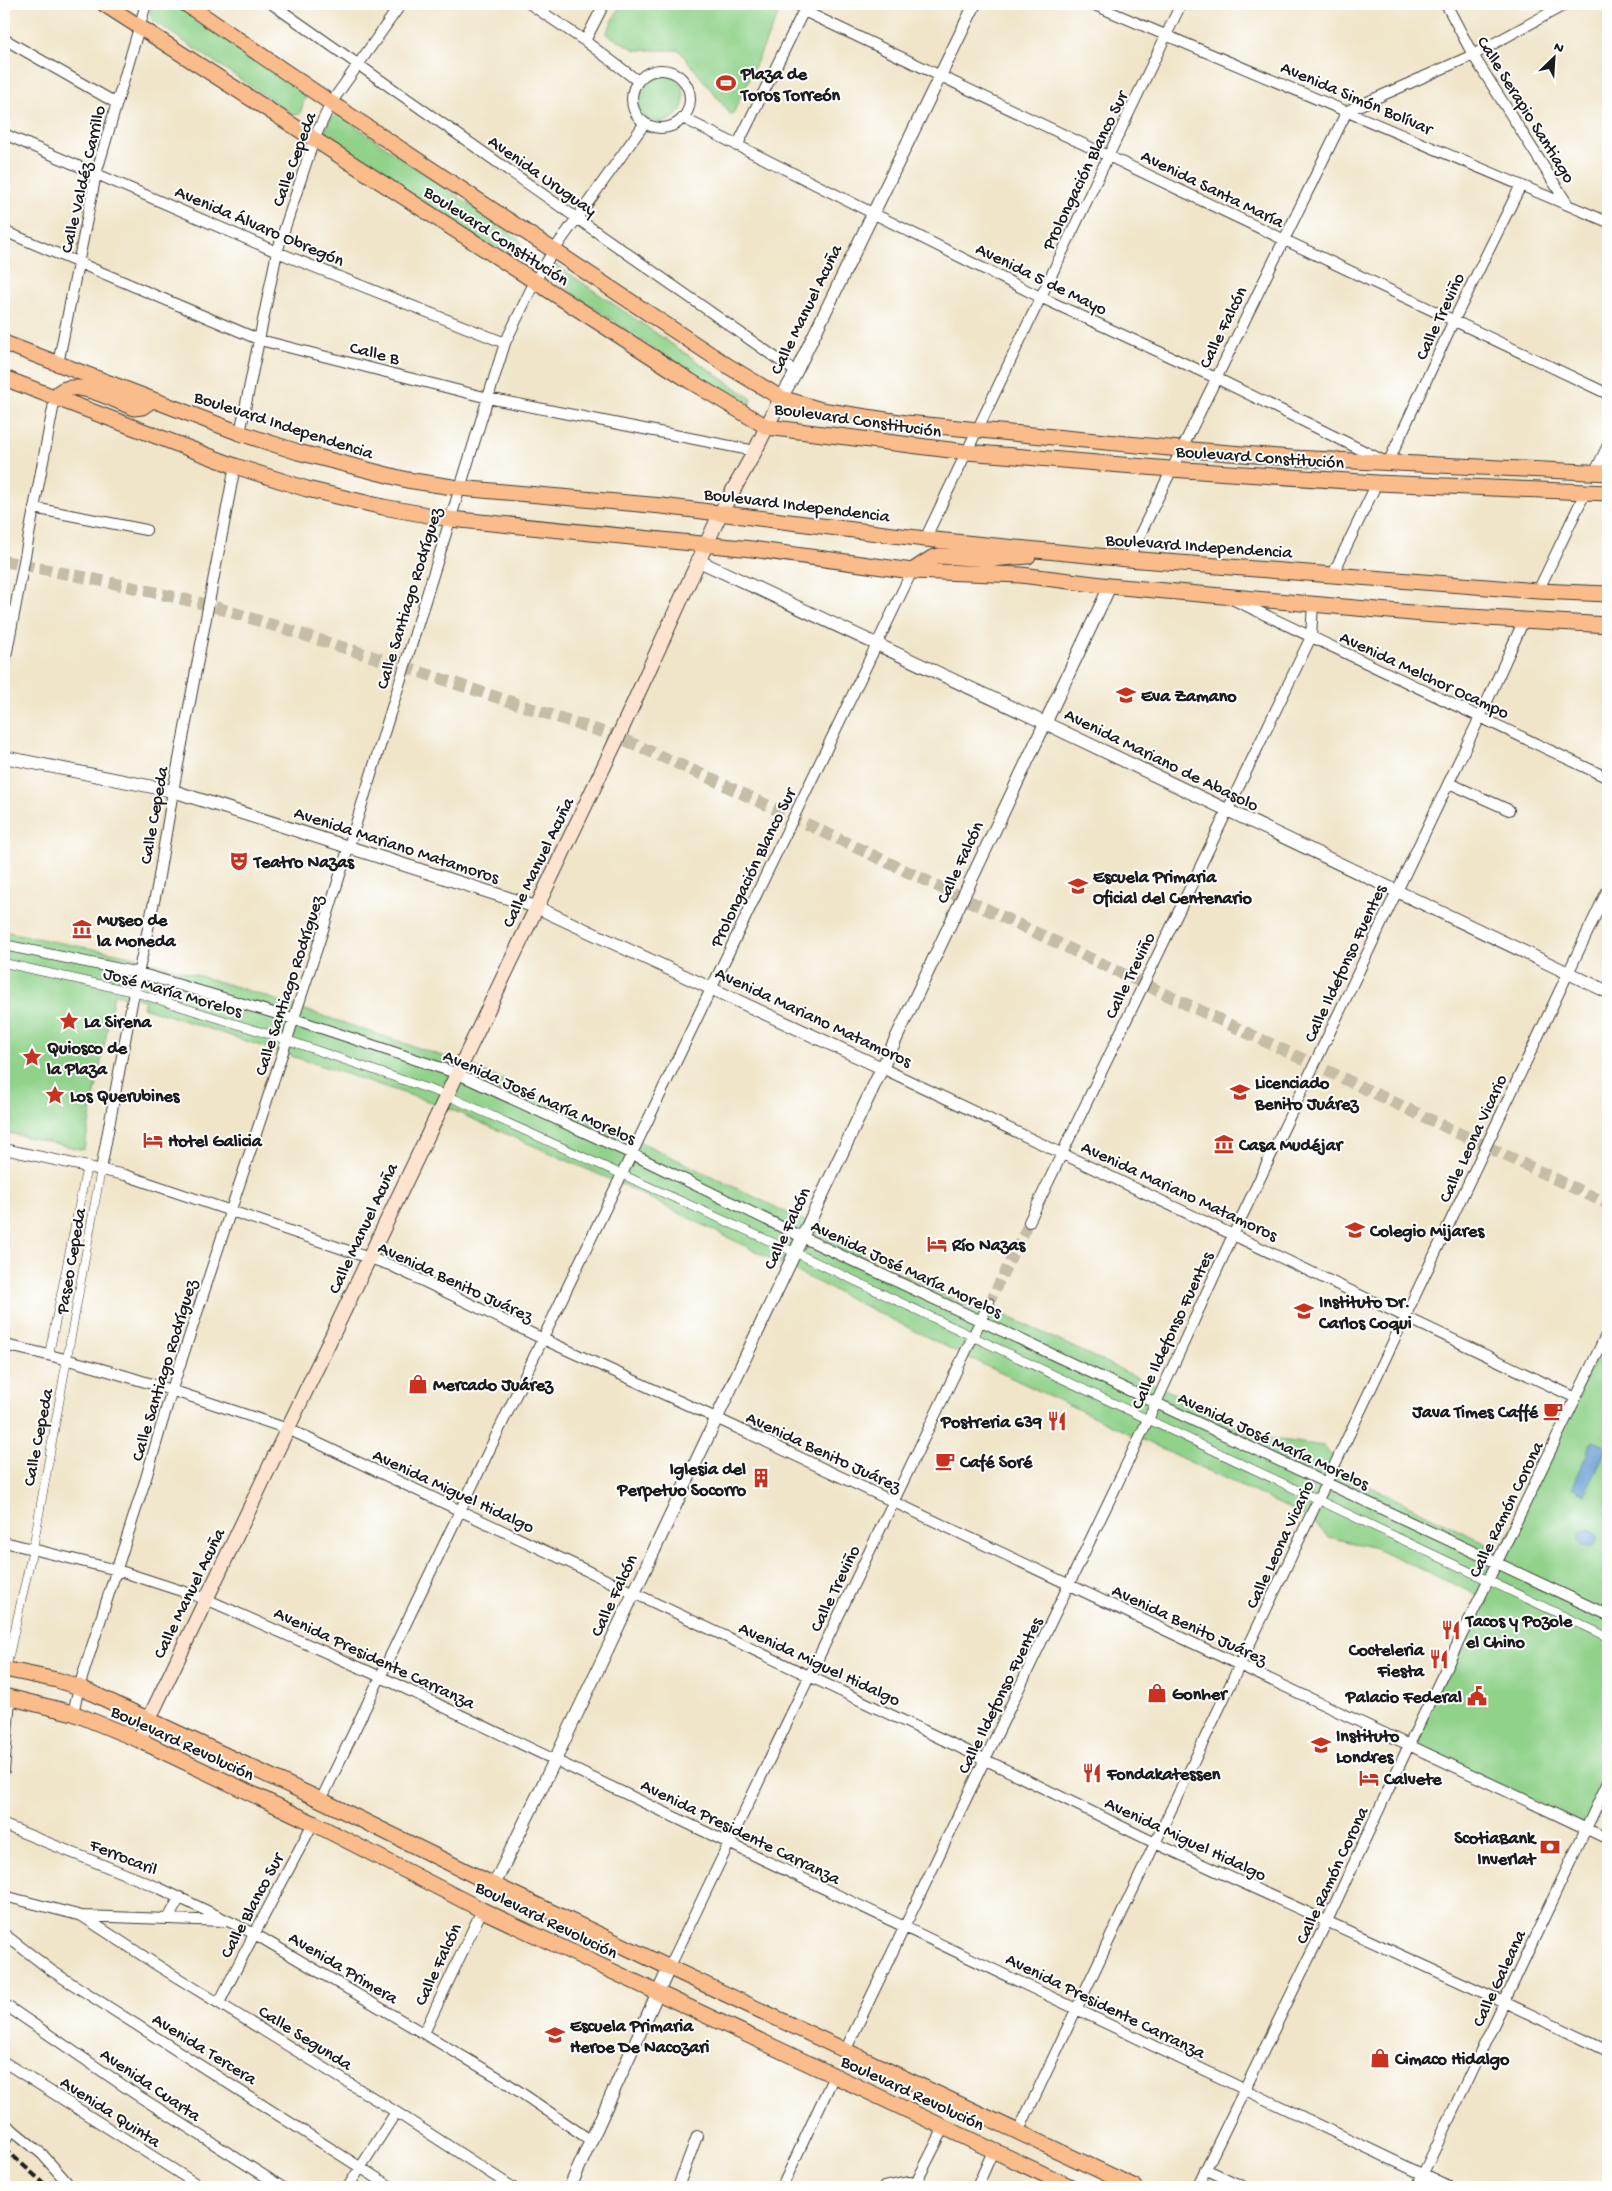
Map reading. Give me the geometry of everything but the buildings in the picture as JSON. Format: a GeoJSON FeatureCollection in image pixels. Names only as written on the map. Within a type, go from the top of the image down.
{"type":"FeatureCollection","features":[{"type":"Feature","properties":{"kind":"main road","name":"Boulevard Constitución"},"geometry":{"type":"LineString","coordinates":[[104,4],[690,381],[767,427],[966,452],[1170,469],[1377,482],[1608,493]]}},
{"type":"Feature","properties":{"kind":"main road","name":"Boulevard Constitución"},"geometry":{"type":"LineString","coordinates":[[186,4],[728,366],[781,398],[821,410],[906,423],[1180,449],[1388,463],[1602,473]]}},
{"type":"Feature","properties":{"kind":"main road","name":"Boulevard Independencia"},"geometry":{"type":"LineString","coordinates":[[4,343],[240,433],[298,452],[361,470],[459,488],[721,512],[925,539],[1128,559],[1538,591],[1608,594]]}},
{"type":"Feature","properties":{"kind":"main road"},"geometry":{"type":"LineString","coordinates":[[4,378],[235,466],[307,490],[450,520],[752,549],[912,571],[1021,575],[1110,586],[1229,597],[1608,625]]}},
{"type":"Feature","properties":{"kind":"main road"},"geometry":{"type":"LineString","coordinates":[[55,398],[65,388],[77,386],[134,408],[142,407],[152,400]]}},
{"type":"Feature","properties":{"kind":"main road","name":"Calle Manuel Acuña"},"geometry":{"type":"LineString","coordinates":[[138,1740],[536,907],[721,512],[755,451],[781,398]]}},
{"type":"Feature","properties":{"kind":"main road"},"geometry":{"type":"LineString","coordinates":[[912,571],[932,558],[939,556],[1000,558],[1027,556],[1044,551]]}},
{"type":"Feature","properties":{"kind":"main road"},"geometry":{"type":"LineString","coordinates":[[5,1669],[57,1680],[79,1687],[322,1800],[668,1968],[1136,2187]]}},
{"type":"Feature","properties":{"kind":"main road","name":"Boulevard Revolución"},"geometry":{"type":"LineString","coordinates":[[7,1697],[74,1713],[138,1740],[313,1823],[482,1910],[1071,2187]]}},
{"type":"Feature","properties":{"kind":"street","name":"Calle Valdéz Carrillo"},"geometry":{"type":"LineString","coordinates":[[58,364],[96,174],[146,4]]}},
{"type":"Feature","properties":{"kind":"street","name":"Avenida Uruguay"},"geometry":{"type":"LineString","coordinates":[[272,4],[796,372]]}},
{"type":"Feature","properties":{"kind":"street","name":"Calle Cepeda"},"geometry":{"type":"LineString","coordinates":[[240,433],[277,252],[314,139],[332,103],[401,4]]}},
{"type":"Feature","properties":{"kind":"street"},"geometry":{"type":"LineString","coordinates":[[530,4],[585,41],[638,81]]}},
{"type":"Feature","properties":{"kind":"street"},"geometry":{"type":"LineString","coordinates":[[585,41],[604,4]]}},
{"type":"Feature","properties":{"kind":"street","name":"Calle Manuel Acuña"},"geometry":{"type":"LineString","coordinates":[[781,398],[796,372],[975,4]]}},
{"type":"Feature","properties":{"kind":"street","name":"Avenida Simón Bolívar"},"geometry":{"type":"LineString","coordinates":[[1092,4],[1167,34],[1608,222]]}},
{"type":"Feature","properties":{"kind":"street","name":"Prolongación Blanco Sur"},"geometry":{"type":"LineString","coordinates":[[925,539],[1181,4]]}},
{"type":"Feature","properties":{"kind":"street","name":"Calle Serapio Santiago"},"geometry":{"type":"LineString","coordinates":[[1446,4],[1473,55],[1568,205]]}},
{"type":"Feature","properties":{"kind":"street"},"geometry":{"type":"LineString","coordinates":[[1347,111],[1473,55],[1566,4]]}},
{"type":"Feature","properties":{"kind":"street"},"geometry":{"type":"LineString","coordinates":[[737,146],[805,7]]}},
{"type":"Feature","properties":{"kind":"street","name":"Avenida Santa María"},"geometry":{"type":"LineString","coordinates":[[805,7],[940,76],[1608,394]]}},
{"type":"Feature","properties":{"kind":"street"},"geometry":{"type":"LineString","coordinates":[[4,39],[116,102]]}},
{"type":"Feature","properties":{"kind":"street"},"geometry":{"type":"LineString","coordinates":[[662,70],[679,76],[689,92],[688,110],[683,118],[675,124],[665,127],[655,127],[645,123],[638,117],[633,108],[632,99],[638,81],[644,75],[662,70]]}},
{"type":"Feature","properties":{"kind":"street","name":"Calle Falcón"},"geometry":{"type":"LineString","coordinates":[[1128,559],[1170,469],[1347,111]]}},
{"type":"Feature","properties":{"kind":"street","name":"Avenida 5 de Mayo"},"geometry":{"type":"LineString","coordinates":[[683,118],[1040,297],[1216,378],[1388,463]]}},
{"type":"Feature","properties":{"kind":"street","name":"Calle Santiago Rodríguez"},"geometry":{"type":"LineString","coordinates":[[74,1713],[79,1687],[172,1389],[294,1019],[505,343],[535,282],[554,250],[645,123]]}},
{"type":"Feature","properties":{"kind":"street","name":"Avenida Álvaro Obregón"},"geometry":{"type":"LineString","coordinates":[[4,134],[277,252],[505,343]]}},
{"type":"Feature","properties":{"kind":"street","name":"Calle Treviño"},"geometry":{"type":"LineString","coordinates":[[1388,463],[1454,320],[1521,185]]}},
{"type":"Feature","properties":{"kind":"street","name":"Calle B"},"geometry":{"type":"LineString","coordinates":[[4,231],[260,340],[488,398],[755,451]]}},
{"type":"Feature","properties":{"kind":"street"},"geometry":{"type":"LineString","coordinates":[[4,667],[55,398]]}},
{"type":"Feature","properties":{"kind":"street"},"geometry":{"type":"LineString","coordinates":[[1602,473],[1608,445]]}},
{"type":"Feature","properties":{"kind":"street","name":"Calle Cepeda"},"geometry":{"type":"LineString","coordinates":[[101,1169],[134,992],[157,888],[173,792],[235,466]]}},
{"type":"Feature","properties":{"kind":"street"},"geometry":{"type":"LineString","coordinates":[[1333,574],[1377,482]]}},
{"type":"Feature","properties":{"kind":"street"},"geometry":{"type":"LineString","coordinates":[[1538,591],[1585,493]]}},
{"type":"Feature","properties":{"kind":"street"},"geometry":{"type":"LineString","coordinates":[[34,508],[146,530]]}},
{"type":"Feature","properties":{"kind":"street","name":"Avenida Mariano de Abasolo"},"geometry":{"type":"LineString","coordinates":[[699,561],[1045,723],[1608,992]]}},
{"type":"Feature","properties":{"kind":"street","name":"Prolongación Blanco Sur"},"geometry":{"type":"LineString","coordinates":[[322,1800],[912,571]]}},
{"type":"Feature","properties":{"kind":"street","name":"Calle Falcón"},"geometry":{"type":"LineString","coordinates":[[494,1885],[555,1760],[1110,586]]}},
{"type":"Feature","properties":{"kind":"street","name":"Avenida Melchor Ocampo"},"geometry":{"type":"LineString","coordinates":[[1229,597],[1608,778]]}},
{"type":"Feature","properties":{"kind":"street","name":"Calle Treviño"},"geometry":{"type":"LineString","coordinates":[[1029,1222],[1311,637],[1313,604]]}},
{"type":"Feature","properties":{"kind":"street","name":"Calle Ildefonso Fuentes"},"geometry":{"type":"LineString","coordinates":[[845,2051],[1070,1585],[1156,1403],[1232,1235],[1480,718],[1524,620]]}},
{"type":"Feature","properties":{"kind":"street","name":"Avenida Mariano Matamoros"},"geometry":{"type":"LineString","coordinates":[[4,757],[173,792],[536,907],[712,987],[1576,1398]]}},
{"type":"Feature","properties":{"kind":"street"},"geometry":{"type":"LineString","coordinates":[[1449,783],[1510,810]]}},
{"type":"Feature","properties":{"kind":"street","name":"Calle Leona Vicario"},"geometry":{"type":"LineString","coordinates":[[1018,2132],[1078,2010],[1155,1843],[1608,889]]}},
{"type":"Feature","properties":{"kind":"street","name":"Avenida José María Morelos"},"geometry":{"type":"LineString","coordinates":[[4,945],[139,973],[294,1019],[456,1074],[632,1154],[802,1237],[1608,1615]]}},
{"type":"Feature","properties":{"kind":"street","name":"José María Morelos"},"geometry":{"type":"LineString","coordinates":[[4,963],[134,992],[287,1040],[446,1096]]}},
{"type":"Feature","properties":{"kind":"street","name":"Avenida José María Morelos"},"geometry":{"type":"LineString","coordinates":[[446,1096],[794,1252],[1608,1637]]}},
{"type":"Feature","properties":{"kind":"street","name":"Avenida Benito Juárez"},"geometry":{"type":"LineString","coordinates":[[4,1149],[101,1169],[390,1264],[543,1339],[716,1418],[1608,1839]]}},
{"type":"Feature","properties":{"kind":"street","name":"Paseo Cepeda"},"geometry":{"type":"LineString","coordinates":[[49,1354],[87,1166]]}},
{"type":"Feature","properties":{"kind":"street","name":"Paseo Cepeda"},"geometry":{"type":"LineString","coordinates":[[68,1358],[101,1169]]}},
{"type":"Feature","properties":{"kind":"street","name":"Calle Treviño"},"geometry":{"type":"LineString","coordinates":[[668,1968],[730,1844],[989,1303]]}},
{"type":"Feature","properties":{"kind":"street","name":"Calle Ramón Corona"},"geometry":{"type":"LineString","coordinates":[[1196,2187],[1328,1921],[1409,1745],[1608,1331]]}},
{"type":"Feature","properties":{"kind":"street","name":"Avenida Miguel Hidalgo"},"geometry":{"type":"LineString","coordinates":[[4,1345],[68,1358],[172,1389],[288,1429],[986,1760],[1155,1843],[1608,2051]]}},
{"type":"Feature","properties":{"kind":"street","name":"Calle Cepeda"},"geometry":{"type":"LineString","coordinates":[[5,1669],[33,1548],[68,1358]]}},
{"type":"Feature","properties":{"kind":"street","name":"Avenida Presidente Carranza"},"geometry":{"type":"LineString","coordinates":[[4,1542],[117,1570],[206,1599],[381,1677],[1449,2187]]}},
{"type":"Feature","properties":{"kind":"street"},"geometry":{"type":"LineString","coordinates":[[4,1771],[7,1697]]}},
{"type":"Feature","properties":{"kind":"street","name":"Calle Galeana"},"geometry":{"type":"LineString","coordinates":[[1417,2187],[1608,1782]]}},
{"type":"Feature","properties":{"kind":"street","name":"Calle Blanco Sur"},"geometry":{"type":"LineString","coordinates":[[219,2003],[253,1932],[271,1905],[313,1823]]}},
{"type":"Feature","properties":{"kind":"street","name":"Ferrocaril"},"geometry":{"type":"LineString","coordinates":[[4,1825],[180,1897],[231,1922]]}},
{"type":"Feature","properties":{"kind":"street"},"geometry":{"type":"LineString","coordinates":[[4,1896],[82,1916],[231,1922]]}},
{"type":"Feature","properties":{"kind":"street"},"geometry":{"type":"LineString","coordinates":[[168,1919],[180,1897]]}},
{"type":"Feature","properties":{"kind":"street","name":"Calle Falcón"},"geometry":{"type":"LineString","coordinates":[[424,2033],[482,1910]]}},
{"type":"Feature","properties":{"kind":"street","name":"Calle Segunda"},"geometry":{"type":"LineString","coordinates":[[82,1916],[396,2112],[512,2187]]}},
{"type":"Feature","properties":{"kind":"street","name":"Avenida Primera"},"geometry":{"type":"LineString","coordinates":[[231,1922],[253,1932],[501,2079],[590,2140]]}},
{"type":"Feature","properties":{"kind":"street","name":"Avenida Tercera"},"geometry":{"type":"LineString","coordinates":[[4,1934],[52,1971],[391,2187]]}},
{"type":"Feature","properties":{"kind":"street"},"geometry":{"type":"LineString","coordinates":[[570,2187],[668,1968]]}},
{"type":"Feature","properties":{"kind":"street","name":"Avenida Cuarta"},"geometry":{"type":"LineString","coordinates":[[4,2004],[145,2100],[282,2187]]}},
{"type":"Feature","properties":{"kind":"street","name":"Avenida Quinta"},"geometry":{"type":"LineString","coordinates":[[4,2062],[201,2187]]}},
{"type":"Feature","properties":{"kind":"street"},"geometry":{"type":"LineString","coordinates":[[782,2187],[834,2076]]}},
{"type":"Feature","properties":{"kind":"street"},"geometry":{"type":"LineString","coordinates":[[348,2187],[396,2112]]}},
{"type":"Feature","properties":{"kind":"street"},"geometry":{"type":"LineString","coordinates":[[4,2123],[42,2154],[72,2187]]}},
{"type":"Feature","properties":{"kind":"street"},"geometry":{"type":"LineString","coordinates":[[884,2187],[903,2182],[910,2182],[918,2186],[944,2128]]}},
{"type":"Feature","properties":{"kind":"street"},"geometry":{"type":"LineString","coordinates":[[4,2141],[13,2130]]}},
{"type":"Feature","properties":{"kind":"street"},"geometry":{"type":"LineString","coordinates":[[678,2187],[697,2136]]}},
{"type":"Feature","properties":{"kind":"street"},"geometry":{"type":"LineString","coordinates":[[977,2187],[993,2151]]}},
{"type":"Feature","properties":{"kind":"street"},"geometry":{"type":"LineString","coordinates":[[1206,2169],[1244,2187]]}},
{"type":"Feature","properties":{"kind":"green space"},"geometry":{"type":"Polygon","coordinates":[[[153,4],[178,4],[301,89],[306,94],[300,114],[294,115],[152,20],[150,12],[153,4]]]}},
{"type":"Feature","properties":{"kind":"green space","name":"Plaza de Toros Torreón"},"geometry":{"type":"Polygon","coordinates":[[[621,4],[783,4],[732,116],[679,50],[636,50],[606,34],[621,4]]]}},
{"type":"Feature","properties":{"kind":"green space"},"geometry":{"type":"Polygon","coordinates":[[[660,74],[669,76],[677,81],[682,89],[684,98],[682,107],[677,115],[669,120],[660,122],[651,120],[643,115],[638,107],[636,98],[638,89],[643,81],[651,76],[660,74]]]}},
{"type":"Feature","properties":{"kind":"green space"},"geometry":{"type":"Polygon","coordinates":[[[338,114],[519,239],[522,243],[517,255],[483,242],[327,137],[325,131],[331,118],[338,114]]]}},
{"type":"Feature","properties":{"kind":"green space"},"geometry":{"type":"Polygon","coordinates":[[[554,265],[752,399],[749,405],[708,386],[551,278],[549,273],[554,265]]]}},
{"type":"Feature","properties":{"kind":"green space"},"geometry":{"type":"Polygon","coordinates":[[[4,931],[132,956],[237,987],[469,1065],[624,1134],[821,1229],[869,1259],[963,1304],[994,1310],[1169,1391],[1260,1437],[1324,1446],[1343,1473],[1501,1551],[1608,1332],[1608,1778],[1585,1825],[1412,1744],[1481,1597],[1376,1548],[1328,1537],[1311,1519],[965,1356],[625,1186],[443,1106],[143,1007],[145,1000],[114,994],[84,1150],[4,1132],[4,931]]]}},
{"type":"Feature","properties":{"kind":"water"},"geometry":{"type":"Polygon","coordinates":[[[1593,1441],[1607,1447],[1585,1494],[1572,1487],[1593,1441]]]}},
{"type":"Feature","properties":{"kind":"water"},"geometry":{"type":"Polygon","coordinates":[[[1584,1529],[1592,1529],[1597,1534],[1595,1545],[1584,1547],[1579,1542],[1579,1534],[1584,1529]]]}},
{"type":"Feature","properties":{"kind":"tunnel"},"geometry":{"type":"LineString","coordinates":[[4,561],[209,605],[618,737],[714,780],[1608,1204]]}},
{"type":"Feature","properties":{"kind":"tunnel"},"geometry":{"type":"LineString","coordinates":[[989,1303],[1029,1222]]}},
{"type":"Feature","properties":{"kind":"railway"},"geometry":{"type":"LineString","coordinates":[[4,2148],[48,2187]]}},
{"type":"Feature","properties":{"kind":"place","name":"Plaza de Toros Torreón"},"geometry":{"type":"Point","coordinates":[726,83]}},
{"type":"Feature","properties":{"kind":"place","name":"Eva Zamano"},"geometry":{"type":"Point","coordinates":[1126,695]}},
{"type":"Feature","properties":{"kind":"place","name":"Teatro Nazas"},"geometry":{"type":"Point","coordinates":[239,861]}},
{"type":"Feature","properties":{"kind":"place","name":"Escuela Primaria Oficial del Centenario"},"geometry":{"type":"Point","coordinates":[1078,886]}},
{"type":"Feature","properties":{"kind":"place","name":"Museo de la Moneda"},"geometry":{"type":"Point","coordinates":[82,929]}},
{"type":"Feature","properties":{"kind":"place","name":"La Sirena"},"geometry":{"type":"Point","coordinates":[69,1021]}},
{"type":"Feature","properties":{"kind":"place","name":"Quiosco de la Plaza"},"geometry":{"type":"Point","coordinates":[32,1057]}},
{"type":"Feature","properties":{"kind":"place","name":"Licenciado Benito Juárez"},"geometry":{"type":"Point","coordinates":[1240,1092]}},
{"type":"Feature","properties":{"kind":"place","name":"Los Querubines"},"geometry":{"type":"Point","coordinates":[55,1095]}},
{"type":"Feature","properties":{"kind":"place","name":"Hotel Galicia"},"geometry":{"type":"Point","coordinates":[153,1140]}},
{"type":"Feature","properties":{"kind":"place","name":"Casa Mudéjar"},"geometry":{"type":"Point","coordinates":[1224,1144]}},
{"type":"Feature","properties":{"kind":"place","name":"Colegio Mijares"},"geometry":{"type":"Point","coordinates":[1355,1230]}},
{"type":"Feature","properties":{"kind":"place","name":"Río Nazas"},"geometry":{"type":"Point","coordinates":[937,1244]}},
{"type":"Feature","properties":{"kind":"place","name":"Instituto Dr. Carlos Coqui"},"geometry":{"type":"Point","coordinates":[1304,1311]}},
{"type":"Feature","properties":{"kind":"place","name":"Mercado Juárez"},"geometry":{"type":"Point","coordinates":[418,1384]}},
{"type":"Feature","properties":{"kind":"place","name":"Java Times Caffé"},"geometry":{"type":"Point","coordinates":[1553,1411]}},
{"type":"Feature","properties":{"kind":"place","name":"Postreria 639"},"geometry":{"type":"Point","coordinates":[1057,1421]}},
{"type":"Feature","properties":{"kind":"place","name":"Café Soré"},"geometry":{"type":"Point","coordinates":[945,1461]}},
{"type":"Feature","properties":{"kind":"place","name":"Iglesia del Perpetuo Socorro"},"geometry":{"type":"Point","coordinates":[761,1478]}},
{"type":"Feature","properties":{"kind":"place","name":"Tacos y Pozole el Chino"},"geometry":{"type":"Point","coordinates":[1451,1630]}},
{"type":"Feature","properties":{"kind":"place","name":"Cocteleria Fiesta"},"geometry":{"type":"Point","coordinates":[1439,1659]}},
{"type":"Feature","properties":{"kind":"place","name":"Gonher"},"geometry":{"type":"Point","coordinates":[1157,1693]}},
{"type":"Feature","properties":{"kind":"place","name":"Palacio Federal"},"geometry":{"type":"Point","coordinates":[1477,1696]}},
{"type":"Feature","properties":{"kind":"place","name":"Instituto Londres"},"geometry":{"type":"Point","coordinates":[1321,1745]}},
{"type":"Feature","properties":{"kind":"place","name":"Fondakatessen"},"geometry":{"type":"Point","coordinates":[1092,1773]}},
{"type":"Feature","properties":{"kind":"place","name":"Calvete"},"geometry":{"type":"Point","coordinates":[1369,1778]}},
{"type":"Feature","properties":{"kind":"place","name":"ScotiaBank Inverlat"},"geometry":{"type":"Point","coordinates":[1550,1847]}},
{"type":"Feature","properties":{"kind":"place","name":"Escuela Primaria Heroe De Nacozari"},"geometry":{"type":"Point","coordinates":[555,2035]}},
{"type":"Feature","properties":{"kind":"place","name":"Cimaco Hidalgo"},"geometry":{"type":"Point","coordinates":[1380,2058]}}]}
